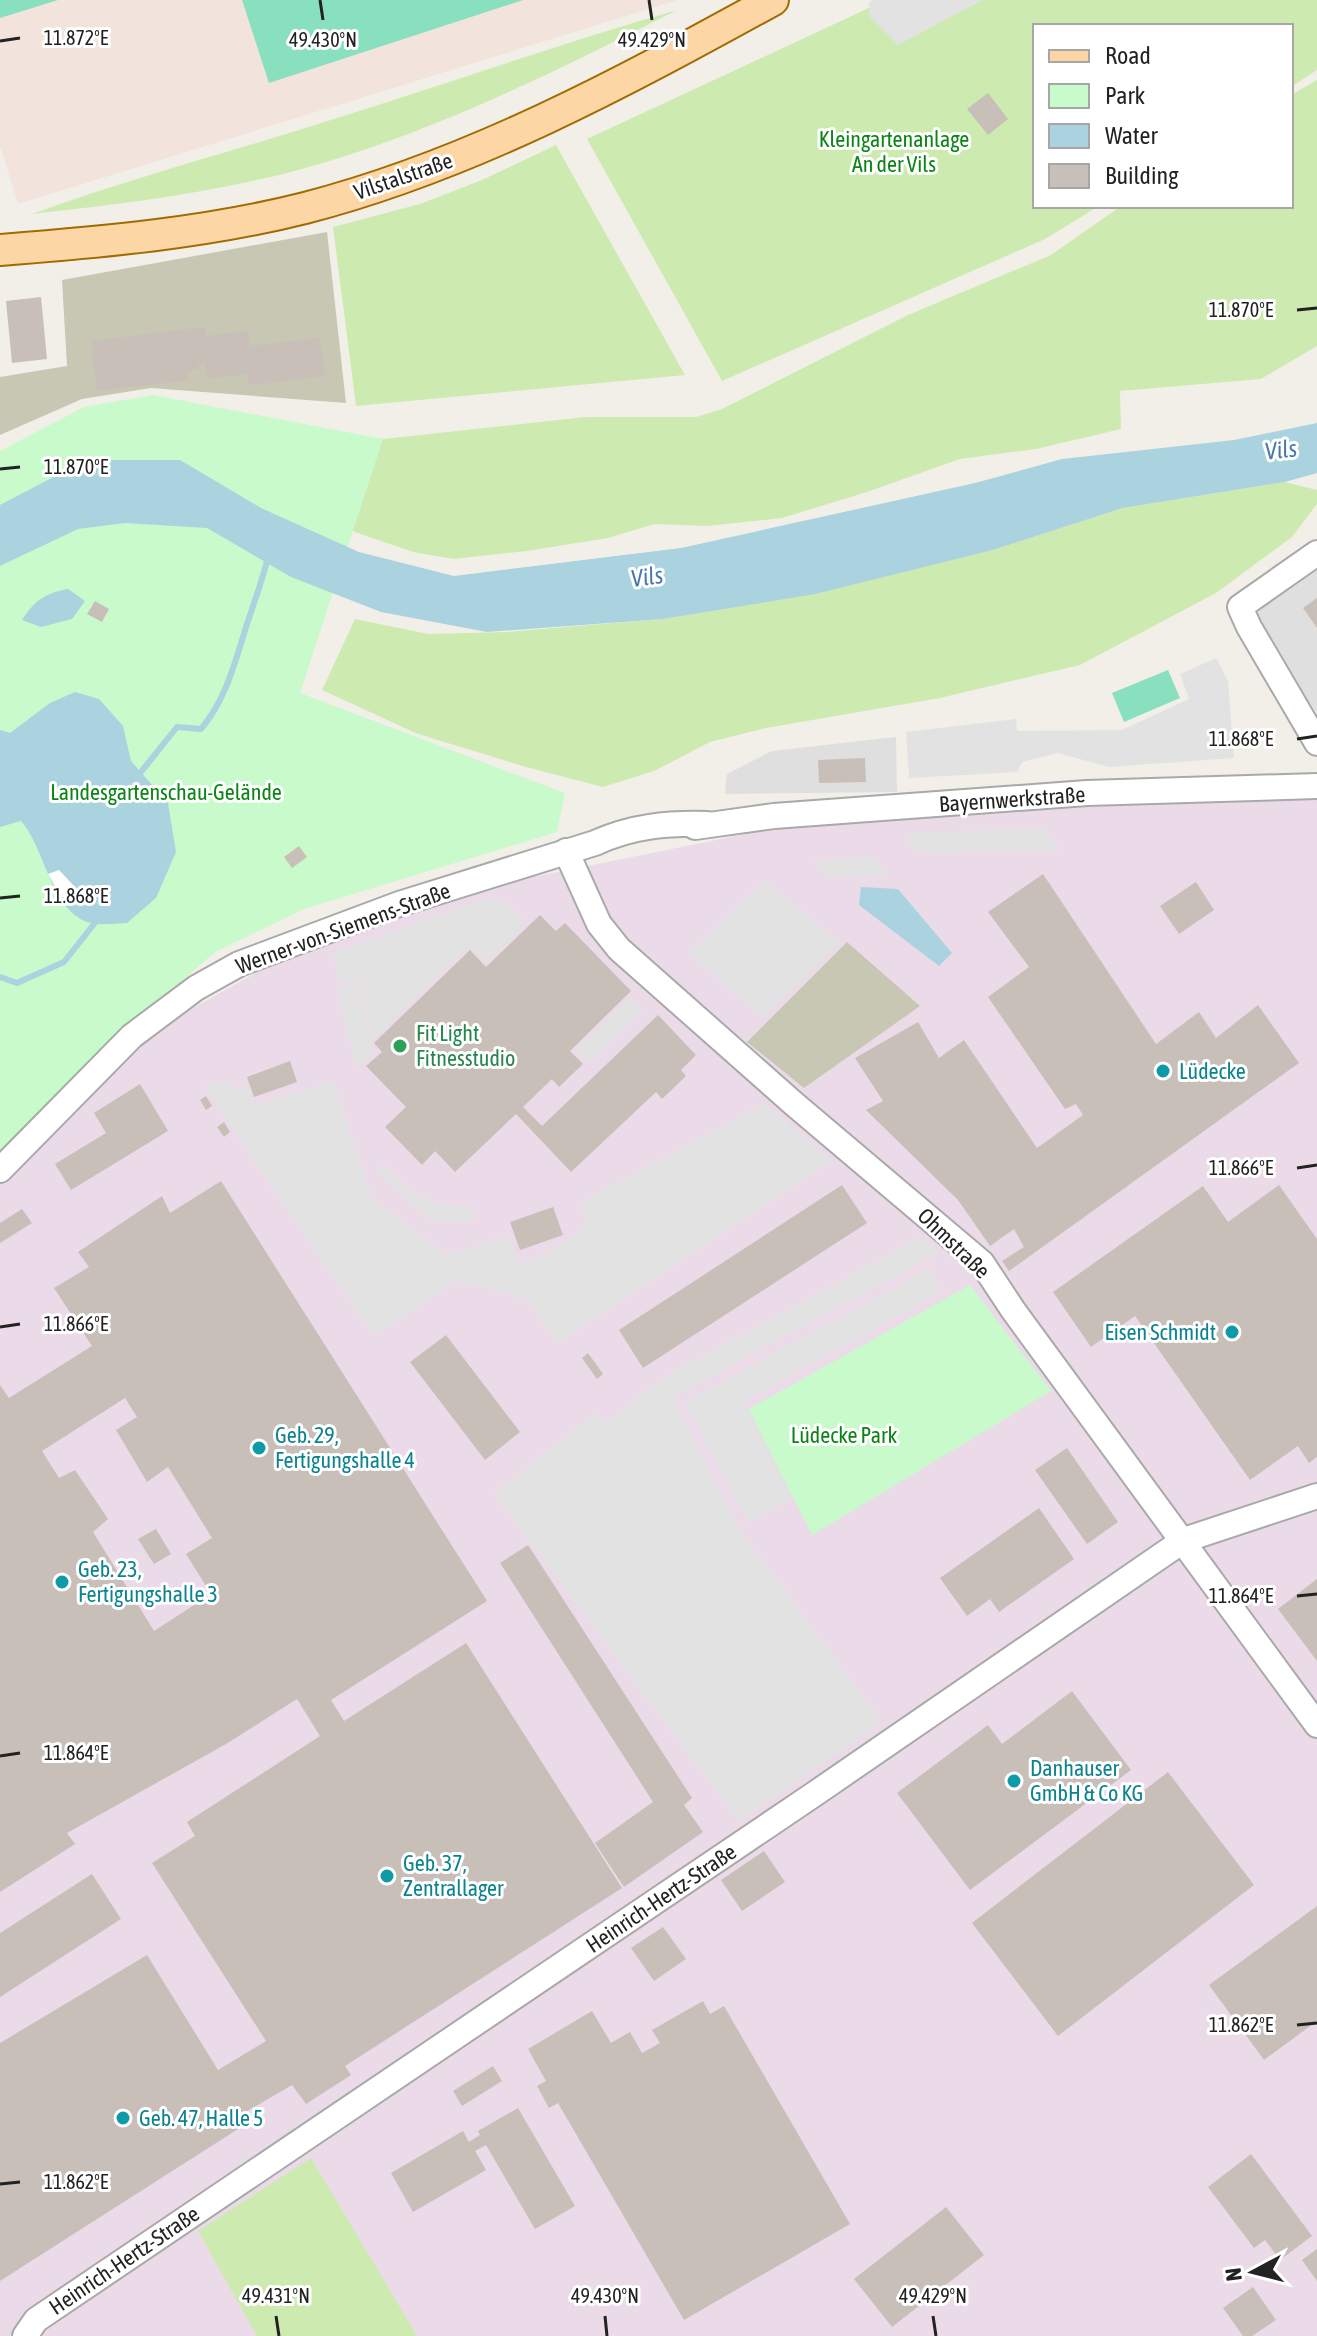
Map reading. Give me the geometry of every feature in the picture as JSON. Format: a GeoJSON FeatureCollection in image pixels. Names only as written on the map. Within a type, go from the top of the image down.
{"type":"FeatureCollection","features":[{"type":"Feature","properties":{"kind":"main road","name":"Vilstalstraße"},"geometry":{"type":"LineString","coordinates":[[0,250],[238,223],[379,186],[473,151],[633,77],[773,0]]}},
{"type":"Feature","properties":{"kind":"street"},"geometry":{"type":"LineString","coordinates":[[1317,553],[1240,607],[1317,743]]}},
{"type":"Feature","properties":{"kind":"street","name":"Bayernwerkstraße"},"geometry":{"type":"LineString","coordinates":[[566,851],[621,832],[665,823],[707,824],[774,816],[1087,793],[1317,786]]}},
{"type":"Feature","properties":{"kind":"street","name":"Werner-von-Siemens-Straße"},"geometry":{"type":"LineString","coordinates":[[0,1170],[132,1036],[207,982],[239,964],[298,940],[566,851]]}},
{"type":"Feature","properties":{"kind":"street","name":"Ohmstraße"},"geometry":{"type":"LineString","coordinates":[[566,851],[599,924],[619,949],[793,1103],[982,1263],[1013,1310],[1317,1725]]}},
{"type":"Feature","properties":{"kind":"street","name":"Heinrich-Hertz-Straße"},"geometry":{"type":"LineString","coordinates":[[25,2336],[36,2320],[813,1795],[1184,1540],[1317,1496]]}},
{"type":"Feature","properties":{"kind":"shaded area"},"geometry":{"type":"Polygon","coordinates":[[[0,0],[678,0],[18,204],[0,146],[0,0]]]}},
{"type":"Feature","properties":{"kind":"shaded area"},"geometry":{"type":"Polygon","coordinates":[[[873,0],[982,0],[898,45],[870,17],[869,3],[873,0]]]}},
{"type":"Feature","properties":{"kind":"shaded area"},"geometry":{"type":"Polygon","coordinates":[[[327,232],[346,403],[151,388],[82,399],[0,435],[0,377],[67,366],[62,280],[327,232]]]}},
{"type":"Feature","properties":{"kind":"shaded area"},"geometry":{"type":"Polygon","coordinates":[[[1317,565],[1317,713],[1258,627],[1257,616],[1263,603],[1317,565]]]}},
{"type":"Feature","properties":{"kind":"shaded area"},"geometry":{"type":"Polygon","coordinates":[[[1216,658],[1228,681],[1234,758],[1109,767],[1058,753],[1022,762],[1017,772],[909,778],[906,732],[1016,719],[1017,731],[1122,730],[1189,699],[1180,674],[1216,658]]]}},
{"type":"Feature","properties":{"kind":"shaded area"},"geometry":{"type":"Polygon","coordinates":[[[896,737],[897,792],[725,794],[727,774],[772,751],[896,737]]]}},
{"type":"Feature","properties":{"kind":"shaded area"},"geometry":{"type":"Polygon","coordinates":[[[1317,791],[1317,2336],[0,2336],[0,1181],[136,1040],[291,953],[528,878],[785,826],[1317,791]]]}},
{"type":"Feature","properties":{"kind":"shaded area"},"geometry":{"type":"Polygon","coordinates":[[[1044,828],[1059,850],[917,853],[903,834],[1044,828]]]}},
{"type":"Feature","properties":{"kind":"shaded area"},"geometry":{"type":"Polygon","coordinates":[[[872,856],[889,875],[828,878],[813,861],[872,856]]]}},
{"type":"Feature","properties":{"kind":"shaded area"},"geometry":{"type":"Polygon","coordinates":[[[765,880],[841,944],[762,1017],[688,953],[765,880]]]}},
{"type":"Feature","properties":{"kind":"shaded area"},"geometry":{"type":"Polygon","coordinates":[[[485,899],[504,902],[512,907],[525,925],[486,963],[470,947],[373,1040],[359,978],[340,984],[333,953],[485,899]]]}},
{"type":"Feature","properties":{"kind":"shaded area"},"geometry":{"type":"Polygon","coordinates":[[[847,942],[920,1006],[804,1088],[747,1042],[847,942]]]}},
{"type":"Feature","properties":{"kind":"shaded area"},"geometry":{"type":"Polygon","coordinates":[[[357,980],[375,1054],[357,1069],[336,988],[357,980]]]}},
{"type":"Feature","properties":{"kind":"shaded area"},"geometry":{"type":"Polygon","coordinates":[[[631,997],[642,1010],[589,1063],[576,1050],[631,997]]]}},
{"type":"Feature","properties":{"kind":"shaded area"},"geometry":{"type":"Polygon","coordinates":[[[226,1081],[232,1089],[246,1085],[255,1105],[333,1081],[372,1199],[447,1255],[507,1236],[521,1265],[565,1243],[587,1224],[580,1203],[765,1103],[832,1161],[557,1343],[527,1299],[456,1280],[374,1336],[204,1087],[226,1081]]]}},
{"type":"Feature","properties":{"kind":"shaded area"},"geometry":{"type":"Polygon","coordinates":[[[383,1164],[414,1194],[444,1205],[474,1206],[474,1220],[431,1221],[377,1171],[383,1164]]]}},
{"type":"Feature","properties":{"kind":"shaded area"},"geometry":{"type":"Polygon","coordinates":[[[923,1236],[940,1252],[673,1397],[739,1528],[881,1722],[739,1821],[494,1493],[596,1413],[604,1423],[670,1374],[923,1236]]]}},
{"type":"Feature","properties":{"kind":"shaded area"},"geometry":{"type":"Polygon","coordinates":[[[930,1268],[941,1292],[745,1401],[793,1498],[749,1522],[684,1403],[930,1268]]]}},
{"type":"Feature","properties":{"kind":"green space"},"geometry":{"type":"Polygon","coordinates":[[[0,0],[58,0],[0,18],[0,0]]]}},
{"type":"Feature","properties":{"kind":"green space"},"geometry":{"type":"Polygon","coordinates":[[[242,0],[523,0],[269,83],[242,0]]]}},
{"type":"Feature","properties":{"kind":"green space","name":"Kleingartenanlage An der Vils"},"geometry":{"type":"Polygon","coordinates":[[[886,0],[1317,0],[1317,70],[1293,86],[1293,24],[1033,24],[1033,208],[1096,208],[1045,239],[722,381],[587,139],[886,0]]]}},
{"type":"Feature","properties":{"kind":"green space"},"geometry":{"type":"Polygon","coordinates":[[[677,10],[493,99],[351,154],[302,169],[202,191],[32,214],[107,188],[677,10]]]}},
{"type":"Feature","properties":{"kind":"green space"},"geometry":{"type":"Polygon","coordinates":[[[1317,80],[1317,346],[1261,379],[1120,391],[1121,429],[1036,449],[960,459],[782,518],[707,526],[654,524],[608,538],[453,559],[413,552],[355,532],[317,512],[327,436],[383,439],[586,417],[696,417],[722,409],[908,315],[1051,255],[1118,208],[1293,208],[1293,94],[1317,80]]]}},
{"type":"Feature","properties":{"kind":"green space"},"geometry":{"type":"Polygon","coordinates":[[[556,145],[685,375],[356,406],[333,227],[420,204],[482,180],[556,145]]]}},
{"type":"Feature","properties":{"kind":"green space","name":"Landesgartenschau-Gelände"},"geometry":{"type":"Polygon","coordinates":[[[153,395],[383,439],[300,693],[565,793],[557,832],[304,909],[215,952],[125,1030],[0,1160],[0,451],[84,407],[153,395]]]}},
{"type":"Feature","properties":{"kind":"green space"},"geometry":{"type":"Polygon","coordinates":[[[1285,482],[1317,490],[1317,504],[1292,537],[1216,593],[1080,665],[940,698],[766,728],[710,742],[654,771],[603,787],[418,734],[322,690],[355,619],[428,634],[506,632],[663,619],[815,593],[993,550],[1123,508],[1285,482]]]}},
{"type":"Feature","properties":{"kind":"green space"},"geometry":{"type":"Polygon","coordinates":[[[1168,670],[1180,698],[1124,722],[1112,693],[1168,670]]]}},
{"type":"Feature","properties":{"kind":"green space","name":"Lüdecke Park"},"geometry":{"type":"Polygon","coordinates":[[[970,1285],[1051,1391],[812,1535],[749,1409],[970,1285]]]}},
{"type":"Feature","properties":{"kind":"green space"},"geometry":{"type":"Polygon","coordinates":[[[311,2158],[417,2336],[257,2336],[198,2231],[311,2158]]]}},
{"type":"Feature","properties":{"kind":"water","name":"Vils"},"geometry":{"type":"Polygon","coordinates":[[[1317,423],[1317,473],[1285,482],[1123,508],[993,550],[815,594],[663,619],[487,632],[381,612],[291,577],[207,528],[125,523],[78,529],[0,566],[0,505],[86,460],[180,460],[261,508],[359,552],[454,576],[681,548],[975,483],[1062,459],[1234,440],[1317,423]]]}},
{"type":"Feature","properties":{"kind":"water"},"geometry":{"type":"Polygon","coordinates":[[[68,589],[85,601],[72,619],[41,627],[22,620],[41,599],[68,589]]]}},
{"type":"Feature","properties":{"kind":"water"},"geometry":{"type":"Polygon","coordinates":[[[75,692],[99,699],[123,726],[131,761],[168,803],[176,852],[156,898],[127,923],[96,924],[81,919],[59,896],[21,821],[0,827],[0,730],[10,733],[50,703],[75,692]]]}},
{"type":"Feature","properties":{"kind":"water"},"geometry":{"type":"Polygon","coordinates":[[[861,887],[898,889],[952,953],[939,966],[859,905],[861,887]]]}},
{"type":"Feature","properties":{"kind":"pier"},"geometry":{"type":"Polygon","coordinates":[[[59,870],[88,901],[61,897],[48,874],[59,870]]]}},
{"type":"Feature","properties":{"kind":"building"},"geometry":{"type":"Polygon","coordinates":[[[988,93],[1008,119],[988,135],[967,109],[988,93]]]}},
{"type":"Feature","properties":{"kind":"building"},"geometry":{"type":"Polygon","coordinates":[[[41,297],[47,359],[12,363],[6,301],[41,297]]]}},
{"type":"Feature","properties":{"kind":"building"},"geometry":{"type":"Polygon","coordinates":[[[204,327],[206,336],[248,331],[250,346],[320,338],[325,376],[249,385],[248,374],[207,379],[205,363],[198,364],[199,369],[187,371],[189,380],[97,391],[91,341],[204,327]]]}},
{"type":"Feature","properties":{"kind":"building"},"geometry":{"type":"Polygon","coordinates":[[[1317,598],[1317,628],[1303,608],[1317,598]]]}},
{"type":"Feature","properties":{"kind":"building"},"geometry":{"type":"Polygon","coordinates":[[[95,601],[109,609],[102,622],[87,614],[95,601]]]}},
{"type":"Feature","properties":{"kind":"building"},"geometry":{"type":"Polygon","coordinates":[[[865,758],[866,782],[819,783],[818,760],[865,758]]]}},
{"type":"Feature","properties":{"kind":"building"},"geometry":{"type":"Polygon","coordinates":[[[299,846],[307,857],[292,868],[284,857],[299,846]]]}},
{"type":"Feature","properties":{"kind":"building","name":"Lüdecke"},"geometry":{"type":"Polygon","coordinates":[[[1043,874],[1156,1044],[1199,1012],[1216,1038],[1258,1005],[1299,1063],[1009,1271],[1002,1261],[1024,1247],[1014,1229],[990,1246],[958,1200],[866,1110],[883,1101],[855,1058],[918,1022],[939,1058],[964,1040],[1037,1148],[1083,1115],[1076,1104],[1065,1109],[988,997],[1029,967],[988,912],[1043,874]]]}},
{"type":"Feature","properties":{"kind":"building"},"geometry":{"type":"Polygon","coordinates":[[[1196,882],[1214,910],[1179,934],[1160,906],[1196,882]]]}},
{"type":"Feature","properties":{"kind":"building"},"geometry":{"type":"Polygon","coordinates":[[[540,915],[556,931],[565,923],[631,991],[570,1051],[583,1064],[559,1087],[552,1079],[523,1107],[542,1126],[658,1015],[696,1055],[681,1070],[686,1076],[662,1099],[656,1092],[571,1172],[516,1114],[455,1172],[435,1151],[422,1165],[385,1127],[406,1107],[366,1066],[382,1052],[374,1043],[470,950],[486,967],[540,915]]]}},
{"type":"Feature","properties":{"kind":"building"},"geometry":{"type":"Polygon","coordinates":[[[290,1061],[297,1082],[254,1097],[247,1077],[290,1061]]]}},
{"type":"Feature","properties":{"kind":"building"},"geometry":{"type":"Polygon","coordinates":[[[140,1084],[168,1131],[71,1190],[55,1164],[106,1133],[94,1113],[140,1084]]]}},
{"type":"Feature","properties":{"kind":"building"},"geometry":{"type":"Polygon","coordinates":[[[206,1096],[212,1106],[206,1110],[200,1100],[206,1096]]]}},
{"type":"Feature","properties":{"kind":"building"},"geometry":{"type":"Polygon","coordinates":[[[224,1122],[230,1132],[224,1137],[217,1127],[224,1122]]]}},
{"type":"Feature","properties":{"kind":"building"},"geometry":{"type":"Polygon","coordinates":[[[221,1181],[487,1601],[331,1700],[344,1721],[466,1643],[622,1888],[345,2066],[351,2075],[306,2104],[292,2085],[244,2113],[249,2122],[0,2281],[0,2043],[147,1955],[218,2070],[266,2041],[152,1863],[195,1836],[187,1822],[320,1736],[297,1699],[226,1744],[67,1833],[75,1844],[0,1892],[0,1385],[9,1398],[92,1346],[54,1288],[89,1267],[78,1252],[162,1196],[170,1213],[221,1181]],[[125,1398],[42,1451],[59,1478],[75,1470],[108,1519],[93,1532],[154,1631],[211,1594],[186,1554],[212,1538],[168,1467],[147,1482],[116,1430],[137,1417],[125,1398]]]}},
{"type":"Feature","properties":{"kind":"building"},"geometry":{"type":"Polygon","coordinates":[[[842,1185],[867,1223],[643,1368],[619,1330],[842,1185]]]}},
{"type":"Feature","properties":{"kind":"building","name":"Eisen Schmidt"},"geometry":{"type":"Polygon","coordinates":[[[1279,1185],[1317,1239],[1317,1457],[1309,1463],[1298,1446],[1250,1480],[1135,1316],[1091,1347],[1053,1292],[1203,1186],[1228,1222],[1279,1185]]]}},
{"type":"Feature","properties":{"kind":"building"},"geometry":{"type":"Polygon","coordinates":[[[553,1207],[563,1235],[520,1250],[510,1222],[553,1207]]]}},
{"type":"Feature","properties":{"kind":"building"},"geometry":{"type":"Polygon","coordinates":[[[22,1209],[32,1223],[0,1243],[0,1223],[22,1209]]]}},
{"type":"Feature","properties":{"kind":"building"},"geometry":{"type":"Polygon","coordinates":[[[446,1335],[520,1432],[485,1460],[410,1362],[446,1335]]]}},
{"type":"Feature","properties":{"kind":"building"},"geometry":{"type":"Polygon","coordinates":[[[588,1353],[603,1374],[597,1379],[582,1358],[588,1353]]]}},
{"type":"Feature","properties":{"kind":"building"},"geometry":{"type":"Polygon","coordinates":[[[1067,1448],[1118,1522],[1087,1544],[1035,1470],[1067,1448]]]}},
{"type":"Feature","properties":{"kind":"building"},"geometry":{"type":"Polygon","coordinates":[[[1039,1508],[1074,1559],[999,1612],[990,1599],[967,1616],[940,1578],[1039,1508]]]}},
{"type":"Feature","properties":{"kind":"building"},"geometry":{"type":"Polygon","coordinates":[[[156,1529],[171,1554],[154,1564],[138,1539],[156,1529]]]}},
{"type":"Feature","properties":{"kind":"building"},"geometry":{"type":"Polygon","coordinates":[[[528,1545],[692,1798],[684,1805],[703,1832],[624,1887],[595,1843],[653,1802],[500,1563],[528,1545]]]}},
{"type":"Feature","properties":{"kind":"building"},"geometry":{"type":"Polygon","coordinates":[[[1317,1579],[1317,1661],[1278,1609],[1317,1579]]]}},
{"type":"Feature","properties":{"kind":"building","name":"Danhauser GmbH & Co KG"},"geometry":{"type":"Polygon","coordinates":[[[1072,1691],[1131,1770],[970,1890],[897,1793],[988,1725],[1002,1744],[1072,1691]]]}},
{"type":"Feature","properties":{"kind":"building"},"geometry":{"type":"Polygon","coordinates":[[[1168,1772],[1254,1885],[1058,2036],[972,1923],[1168,1772]]]}},
{"type":"Feature","properties":{"kind":"building"},"geometry":{"type":"Polygon","coordinates":[[[764,1851],[785,1882],[742,1911],[721,1880],[764,1851]]]}},
{"type":"Feature","properties":{"kind":"building"},"geometry":{"type":"Polygon","coordinates":[[[92,1874],[121,1919],[0,1997],[0,1933],[92,1874]]]}},
{"type":"Feature","properties":{"kind":"building"},"geometry":{"type":"Polygon","coordinates":[[[1317,1906],[1317,2021],[1264,2060],[1209,1985],[1317,1906]]]}},
{"type":"Feature","properties":{"kind":"building"},"geometry":{"type":"Polygon","coordinates":[[[663,1927],[686,1959],[654,1981],[631,1948],[663,1927]]]}},
{"type":"Feature","properties":{"kind":"building"},"geometry":{"type":"Polygon","coordinates":[[[703,2001],[710,2014],[724,2006],[850,2224],[684,2320],[558,2103],[549,2108],[537,2086],[546,2081],[528,2049],[592,2011],[611,2043],[630,2032],[642,2053],[660,2043],[652,2030],[703,2001]]]}},
{"type":"Feature","properties":{"kind":"building"},"geometry":{"type":"Polygon","coordinates":[[[493,2066],[502,2081],[462,2106],[453,2091],[493,2066]]]}},
{"type":"Feature","properties":{"kind":"building"},"geometry":{"type":"Polygon","coordinates":[[[518,2108],[575,2206],[535,2229],[486,2145],[475,2151],[486,2170],[413,2212],[391,2173],[463,2131],[469,2142],[480,2135],[478,2131],[518,2108]]]}},
{"type":"Feature","properties":{"kind":"building"},"geometry":{"type":"Polygon","coordinates":[[[1251,2154],[1312,2236],[1280,2260],[1265,2240],[1254,2248],[1208,2187],[1251,2154]]]}},
{"type":"Feature","properties":{"kind":"building"},"geometry":{"type":"Polygon","coordinates":[[[946,2207],[984,2255],[892,2327],[854,2279],[946,2207]]]}},
{"type":"Feature","properties":{"kind":"building"},"geometry":{"type":"Polygon","coordinates":[[[1317,2249],[1317,2281],[1302,2260],[1317,2249]]]}},
{"type":"Feature","properties":{"kind":"building"},"geometry":{"type":"Polygon","coordinates":[[[1253,2287],[1276,2320],[1252,2336],[1243,2336],[1223,2308],[1253,2287]]]}},
{"type":"Feature","properties":{"kind":"waterway"},"geometry":{"type":"LineString","coordinates":[[141,772],[177,727],[201,729],[218,704],[235,662],[268,557]]}},
{"type":"Feature","properties":{"kind":"waterway"},"geometry":{"type":"LineString","coordinates":[[0,977],[17,983],[64,962],[94,924]]}},
{"type":"Feature","properties":{"kind":"place","name":"Fit Light Fitnesstudio"},"geometry":{"type":"Point","coordinates":[400,1046]}},
{"type":"Feature","properties":{"kind":"place","name":"Lüdecke"},"geometry":{"type":"Point","coordinates":[1163,1071]}},
{"type":"Feature","properties":{"kind":"place","name":"Eisen Schmidt"},"geometry":{"type":"Point","coordinates":[1232,1332]}},
{"type":"Feature","properties":{"kind":"place","name":"Geb. 29, Fertigungshalle 4"},"geometry":{"type":"Point","coordinates":[259,1448]}},
{"type":"Feature","properties":{"kind":"place","name":"Geb. 23, Fertigungshalle 3"},"geometry":{"type":"Point","coordinates":[62,1582]}},
{"type":"Feature","properties":{"kind":"place","name":"Danhauser GmbH & Co KG"},"geometry":{"type":"Point","coordinates":[1014,1781]}},
{"type":"Feature","properties":{"kind":"place","name":"Geb. 37, Zentrallager"},"geometry":{"type":"Point","coordinates":[387,1876]}},
{"type":"Feature","properties":{"kind":"place","name":"Geb. 47, Halle 5"},"geometry":{"type":"Point","coordinates":[123,2118]}}]}
